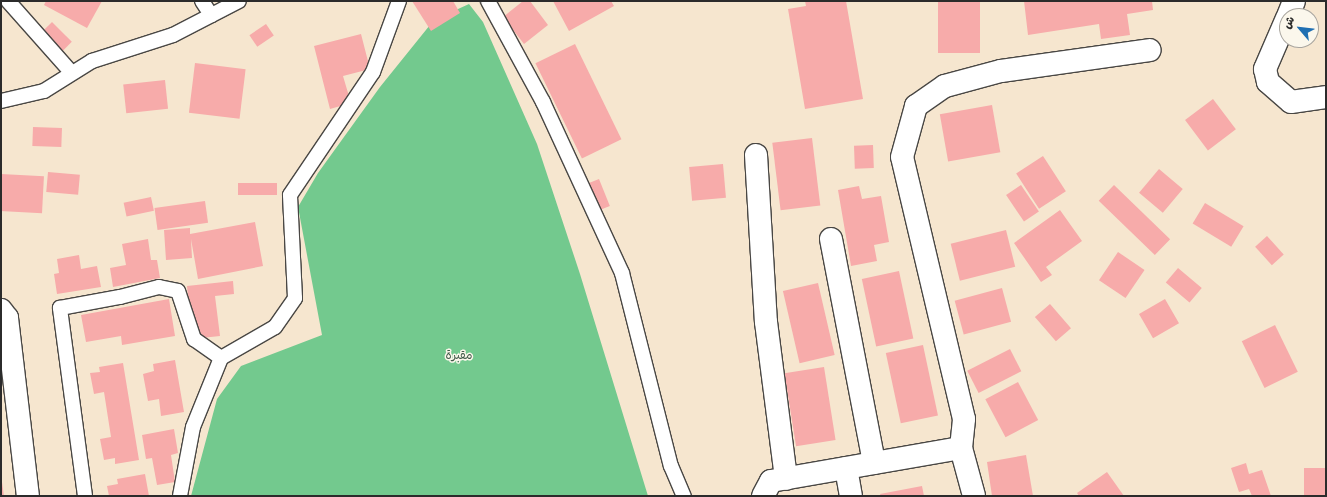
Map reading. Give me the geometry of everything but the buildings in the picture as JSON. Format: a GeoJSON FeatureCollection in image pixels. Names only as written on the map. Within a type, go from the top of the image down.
{"type":"FeatureCollection","features":[{"type":"Feature","properties":{"kind":"street"},"geometry":{"type":"LineString","coordinates":[[1279,36],[1265,69],[1268,82],[1291,102],[1326,97]]}},
{"type":"Feature","properties":{"kind":"street"},"geometry":{"type":"LineString","coordinates":[[974,496],[961,448],[964,419],[902,157],[916,106],[945,86],[1001,71],[1150,50]]}},
{"type":"Feature","properties":{"kind":"street"},"geometry":{"type":"LineString","coordinates":[[756,155],[766,322],[786,479]]}},
{"type":"Feature","properties":{"kind":"street"},"geometry":{"type":"LineString","coordinates":[[831,238],[874,463]]}},
{"type":"Feature","properties":{"kind":"street"},"geometry":{"type":"LineString","coordinates":[[1,310],[7,318],[28,496]]}},
{"type":"Feature","properties":{"kind":"street"},"geometry":{"type":"LineString","coordinates":[[763,496],[771,481],[961,448]]}},
{"type":"Feature","properties":{"kind":"street"},"geometry":{"type":"LineString","coordinates":[[846,468],[851,496]]}},
{"type":"Feature","properties":{"kind":"lane"},"geometry":{"type":"LineString","coordinates":[[8,1],[72,73]]}},
{"type":"Feature","properties":{"kind":"lane"},"geometry":{"type":"LineString","coordinates":[[202,1],[211,15]]}},
{"type":"Feature","properties":{"kind":"lane"},"geometry":{"type":"LineString","coordinates":[[1,101],[44,91],[92,61],[173,35],[239,1]]}},
{"type":"Feature","properties":{"kind":"lane"},"geometry":{"type":"LineString","coordinates":[[180,496],[193,426],[221,358],[274,327],[295,298],[290,195],[373,72],[399,1]]}},
{"type":"Feature","properties":{"kind":"lane"},"geometry":{"type":"LineString","coordinates":[[488,1],[543,102],[622,273],[671,466],[684,496]]}},
{"type":"Feature","properties":{"kind":"lane"},"geometry":{"type":"LineString","coordinates":[[85,496],[60,308],[120,297],[159,287],[178,291],[194,339],[221,358]]}},
{"type":"Feature","properties":{"kind":"green space","name":"مقبرة"},"geometry":{"type":"Polygon","coordinates":[[[469,4],[483,22],[537,144],[580,274],[648,496],[191,496],[217,399],[241,366],[322,335],[298,207],[318,173],[380,87],[434,20],[469,4]]]}}]}
